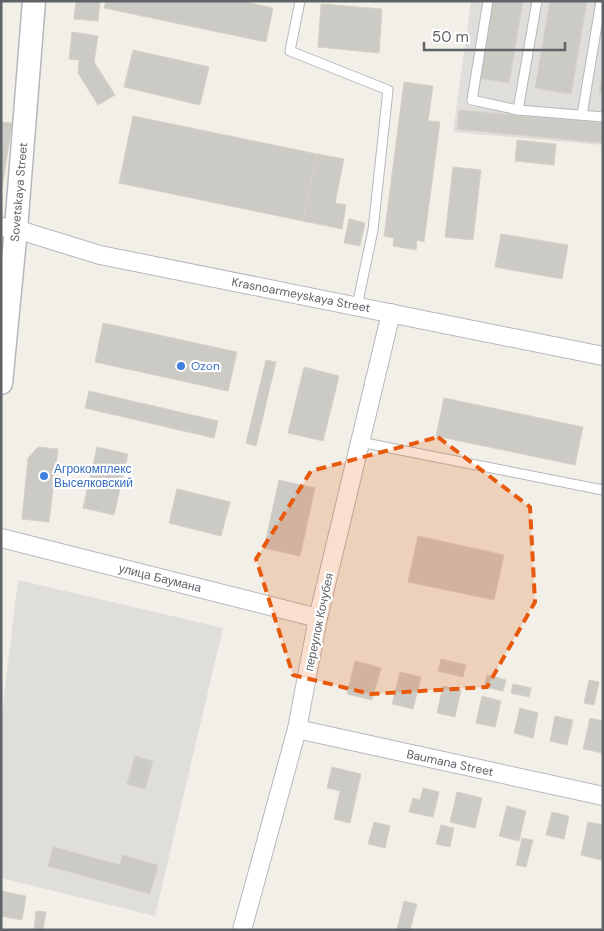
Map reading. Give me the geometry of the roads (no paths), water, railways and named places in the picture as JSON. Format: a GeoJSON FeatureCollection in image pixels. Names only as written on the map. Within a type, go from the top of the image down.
{"type":"FeatureCollection","features":[{"type":"Feature","properties":{"kind":"street","name":"Sovetskaya Street"},"geometry":{"type":"LineString","coordinates":[[1,383],[9,228],[34,1]]}},
{"type":"Feature","properties":{"kind":"street","name":"Krasnoarmeyskaya Street"},"geometry":{"type":"LineString","coordinates":[[9,228],[100,255],[603,356]]}},
{"type":"Feature","properties":{"kind":"street","name":"переулок Кочубея"},"geometry":{"type":"LineString","coordinates":[[242,930],[297,729],[318,618],[391,313]]}},
{"type":"Feature","properties":{"kind":"street","name":"улица Баумана"},"geometry":{"type":"LineString","coordinates":[[1,538],[318,618]]}},
{"type":"Feature","properties":{"kind":"street","name":"Baumana Street"},"geometry":{"type":"LineString","coordinates":[[297,729],[603,796]]}},
{"type":"Feature","properties":{"kind":"lane"},"geometry":{"type":"LineString","coordinates":[[300,1],[290,51],[388,90],[373,230],[358,306]]}},
{"type":"Feature","properties":{"kind":"lane"},"geometry":{"type":"LineString","coordinates":[[488,1],[472,100],[518,110],[603,117]]}},
{"type":"Feature","properties":{"kind":"lane"},"geometry":{"type":"LineString","coordinates":[[518,110],[537,1]]}},
{"type":"Feature","properties":{"kind":"lane"},"geometry":{"type":"LineString","coordinates":[[582,115],[600,1]]}},
{"type":"Feature","properties":{"kind":"lane"},"geometry":{"type":"LineString","coordinates":[[360,442],[603,490]]}},
{"type":"Feature","properties":{"kind":"place","name":"Ozon"},"geometry":{"type":"Point","coordinates":[181,366]}},
{"type":"Feature","properties":{"kind":"place","name":"Агрокомплекс Выселковский"},"geometry":{"type":"Point","coordinates":[44,476]}}]}
